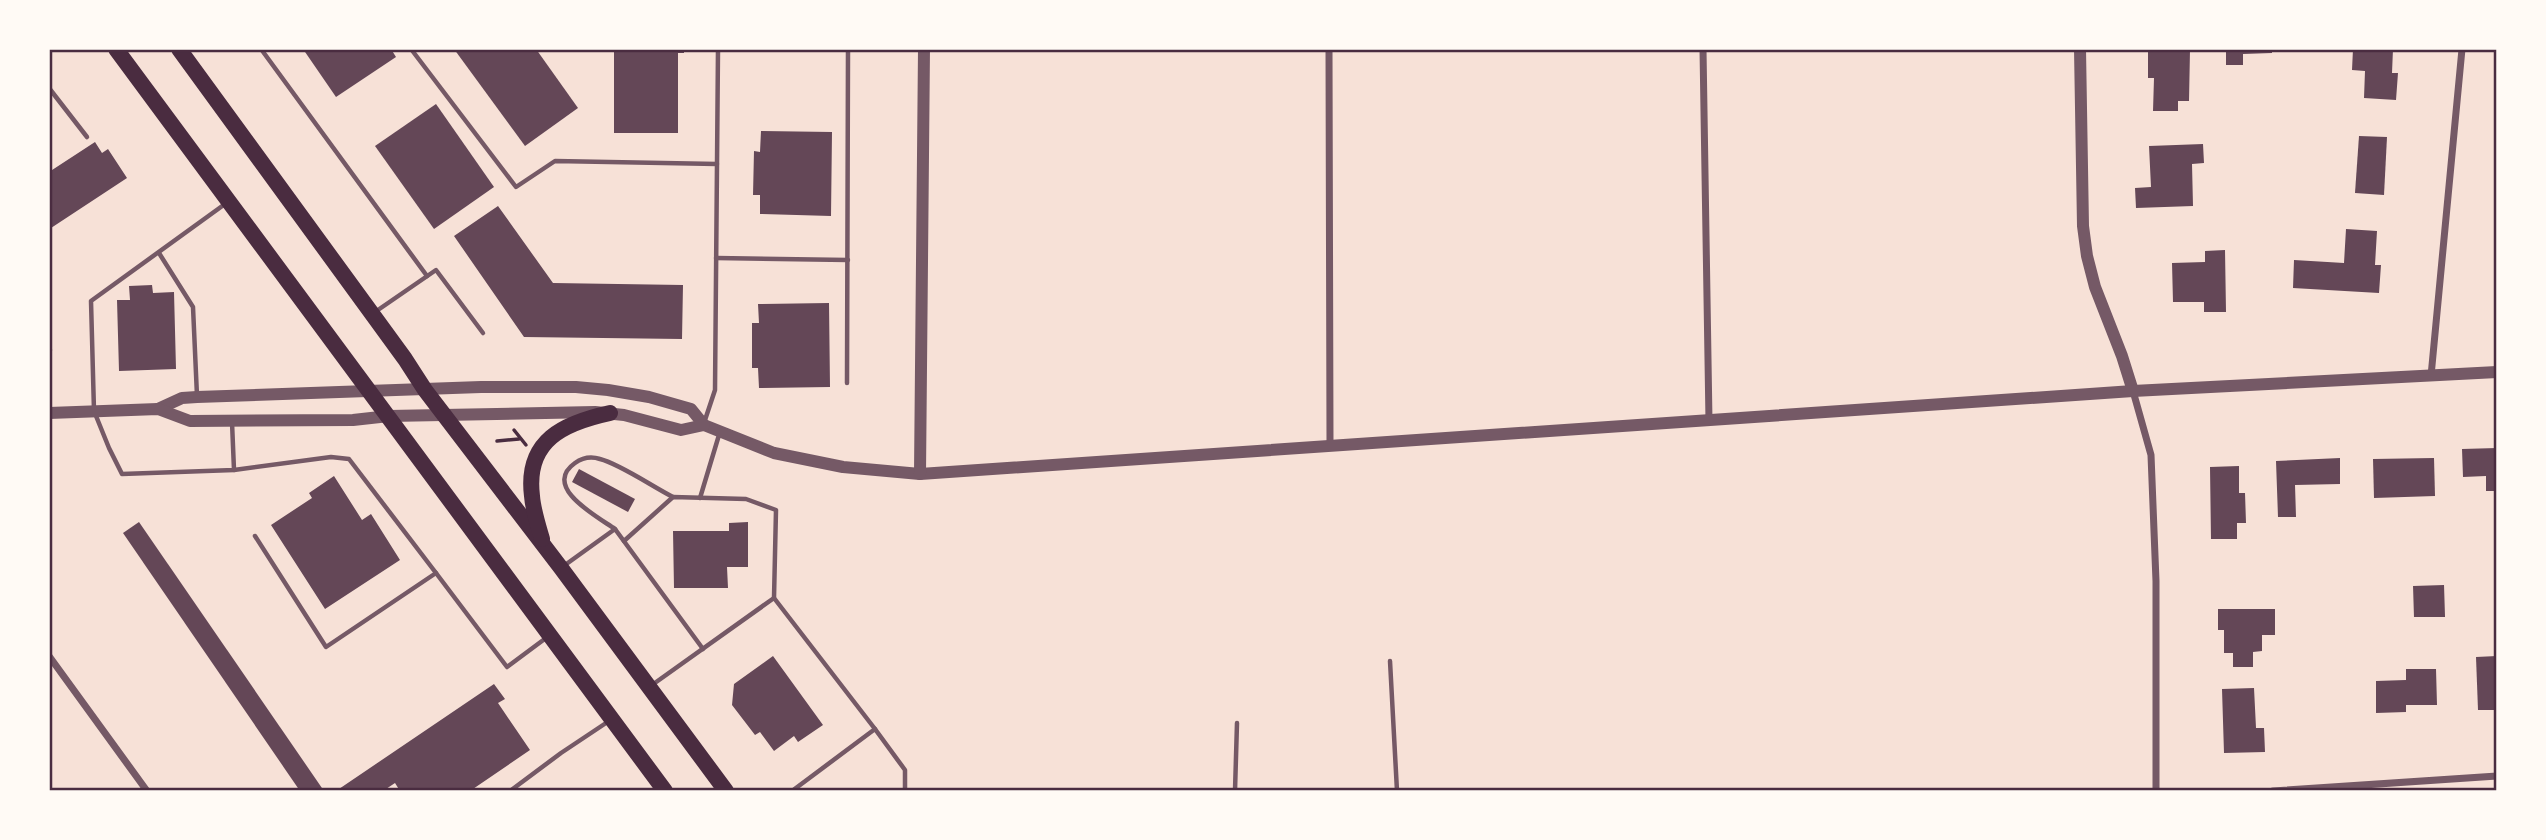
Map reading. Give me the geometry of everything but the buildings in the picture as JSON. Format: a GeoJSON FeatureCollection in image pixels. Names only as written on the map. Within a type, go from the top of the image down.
{"type":"FeatureCollection","features":[{"type":"Feature","properties":{"kind":"main road"},"geometry":{"type":"LineString","coordinates":[[116,49],[665,791]]}},
{"type":"Feature","properties":{"kind":"main road"},"geometry":{"type":"LineString","coordinates":[[181,50],[425,390],[726,791]]}},
{"type":"Feature","properties":{"kind":"main road"},"geometry":{"type":"LineString","coordinates":[[543,544],[531,496],[532,474],[538,454],[560,429],[579,420],[610,413]]}},
{"type":"Feature","properties":{"kind":"street"},"geometry":{"type":"LineString","coordinates":[[920,474],[924,49]]}},
{"type":"Feature","properties":{"kind":"street"},"geometry":{"type":"LineString","coordinates":[[1329,49],[1330,445]]}},
{"type":"Feature","properties":{"kind":"street"},"geometry":{"type":"LineString","coordinates":[[1703,49],[1709,421]]}},
{"type":"Feature","properties":{"kind":"street"},"geometry":{"type":"LineString","coordinates":[[2080,49],[2083,226],[2087,256],[2095,287],[2122,356],[2151,455],[2156,581],[2156,791]]}},
{"type":"Feature","properties":{"kind":"street"},"geometry":{"type":"LineString","coordinates":[[2431,377],[2462,49]]}},
{"type":"Feature","properties":{"kind":"street"},"geometry":{"type":"LineString","coordinates":[[49,413],[158,409],[183,398],[197,397],[576,387],[649,397],[691,409],[704,425],[774,453],[843,467],[920,474],[2133,391],[2497,372]]}},
{"type":"Feature","properties":{"kind":"street"},"geometry":{"type":"LineString","coordinates":[[158,409],[190,421],[353,420],[389,416],[610,413],[681,430],[704,425]]}},
{"type":"Feature","properties":{"kind":"street"},"geometry":{"type":"LineString","coordinates":[[49,656],[147,791]]}},
{"type":"Feature","properties":{"kind":"street"},"geometry":{"type":"LineString","coordinates":[[2273,791],[2497,776]]}},
{"type":"Feature","properties":{"kind":"lane"},"geometry":{"type":"LineString","coordinates":[[261,49],[427,276]]}},
{"type":"Feature","properties":{"kind":"lane"},"geometry":{"type":"LineString","coordinates":[[411,49],[516,187],[555,161],[717,164]]}},
{"type":"Feature","properties":{"kind":"lane"},"geometry":{"type":"LineString","coordinates":[[704,425],[715,390],[718,49]]}},
{"type":"Feature","properties":{"kind":"lane"},"geometry":{"type":"LineString","coordinates":[[847,383],[848,49]]}},
{"type":"Feature","properties":{"kind":"lane"},"geometry":{"type":"LineString","coordinates":[[49,88],[87,137]]}},
{"type":"Feature","properties":{"kind":"lane"},"geometry":{"type":"LineString","coordinates":[[229,201],[91,301],[94,411],[108,448],[122,474],[234,470],[331,457],[349,459],[507,667],[551,635]]}},
{"type":"Feature","properties":{"kind":"lane"},"geometry":{"type":"LineString","coordinates":[[159,253],[193,307],[197,397]]}},
{"type":"Feature","properties":{"kind":"lane"},"geometry":{"type":"LineString","coordinates":[[716,258],[848,260]]}},
{"type":"Feature","properties":{"kind":"lane"},"geometry":{"type":"LineString","coordinates":[[372,314],[436,270],[483,333]]}},
{"type":"Feature","properties":{"kind":"lane"},"geometry":{"type":"LineString","coordinates":[[232,420],[234,470]]}},
{"type":"Feature","properties":{"kind":"lane"},"geometry":{"type":"LineString","coordinates":[[701,498],[720,431]]}},
{"type":"Feature","properties":{"kind":"lane"},"geometry":{"type":"LineString","coordinates":[[703,649],[615,529],[571,497],[565,487],[566,475],[570,467],[582,458],[600,459],[673,497],[746,499],[776,510],[774,598],[905,770],[905,791]]}},
{"type":"Feature","properties":{"kind":"lane"},"geometry":{"type":"LineString","coordinates":[[624,541],[673,497]]}},
{"type":"Feature","properties":{"kind":"lane"},"geometry":{"type":"LineString","coordinates":[[561,568],[615,529]]}},
{"type":"Feature","properties":{"kind":"lane"},"geometry":{"type":"LineString","coordinates":[[254,537],[326,647],[436,572]]}},
{"type":"Feature","properties":{"kind":"lane"},"geometry":{"type":"LineString","coordinates":[[648,688],[774,598]]}},
{"type":"Feature","properties":{"kind":"lane"},"geometry":{"type":"LineString","coordinates":[[1390,661],[1397,791]]}},
{"type":"Feature","properties":{"kind":"lane"},"geometry":{"type":"LineString","coordinates":[[510,791],[612,719]]}},
{"type":"Feature","properties":{"kind":"lane"},"geometry":{"type":"LineString","coordinates":[[1235,791],[1237,723]]}},
{"type":"Feature","properties":{"kind":"lane"},"geometry":{"type":"LineString","coordinates":[[792,791],[801,789],[875,729]]}},
{"type":"Feature","properties":{"kind":"path"},"geometry":{"type":"LineString","coordinates":[[514,430],[531,452]]}},
{"type":"Feature","properties":{"kind":"path"},"geometry":{"type":"LineString","coordinates":[[497,441],[521,438]]}}]}
